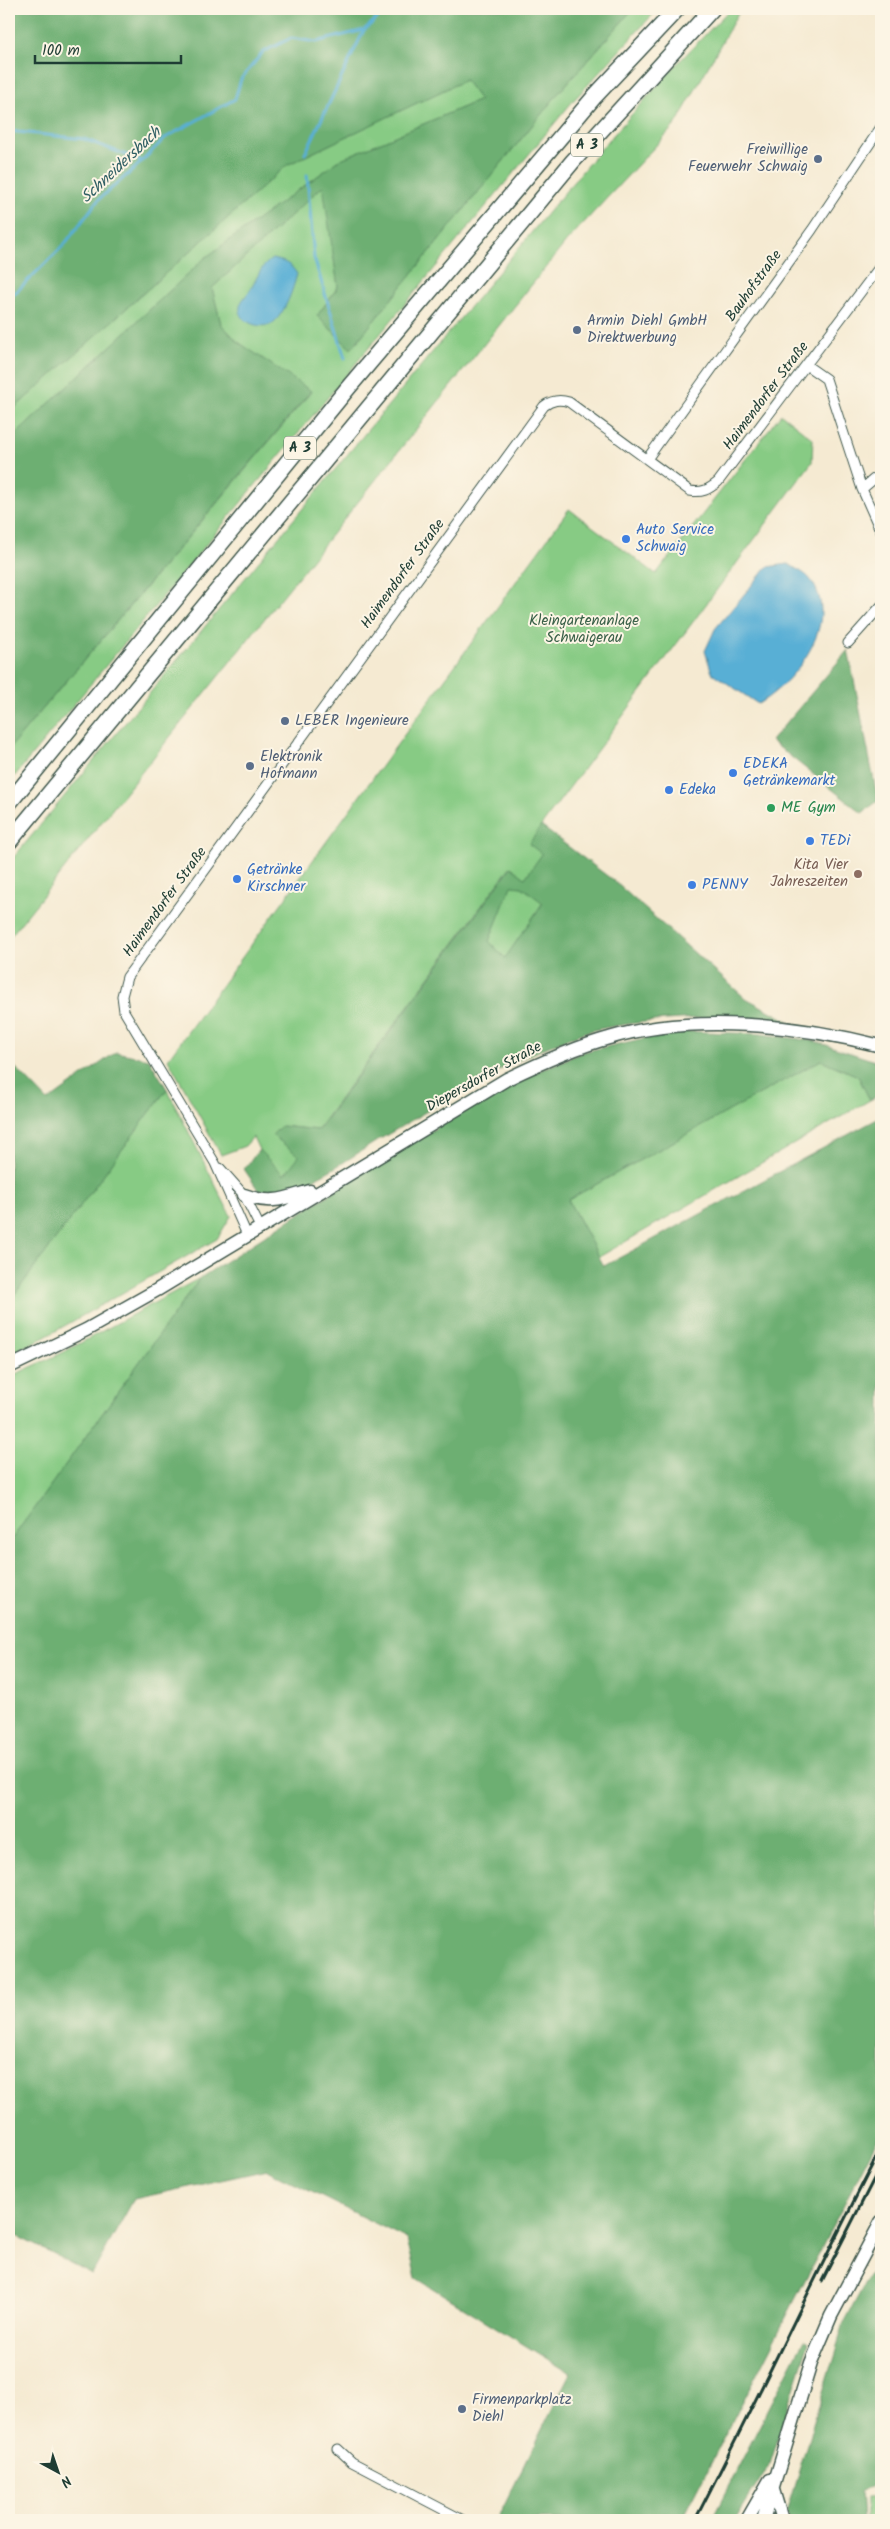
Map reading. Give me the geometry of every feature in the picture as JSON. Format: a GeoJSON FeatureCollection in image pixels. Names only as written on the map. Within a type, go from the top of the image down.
{"type":"FeatureCollection","features":[{"type":"Feature","properties":{"kind":"highway","name":"A 3"},"geometry":{"type":"LineString","coordinates":[[9,803],[368,365],[595,96],[677,9]]}},
{"type":"Feature","properties":{"kind":"highway","name":"A 3"},"geometry":{"type":"LineString","coordinates":[[9,842],[573,161],[712,9]]}},
{"type":"Feature","properties":{"kind":"street","name":"Bauhofstraße"},"geometry":{"type":"LineString","coordinates":[[647,459],[812,230],[881,127]]}},
{"type":"Feature","properties":{"kind":"street","name":"Haimendorfer Straße"},"geometry":{"type":"LineString","coordinates":[[247,1235],[215,1163],[124,1011],[122,996],[127,977],[544,406],[550,402],[560,400],[569,402],[690,491],[700,493],[708,490],[718,482],[881,265]]}},
{"type":"Feature","properties":{"kind":"street"},"geometry":{"type":"LineString","coordinates":[[806,365],[826,379],[862,488],[881,532]]}},
{"type":"Feature","properties":{"kind":"street"},"geometry":{"type":"LineString","coordinates":[[862,488],[881,473]]}},
{"type":"Feature","properties":{"kind":"street"},"geometry":{"type":"LineString","coordinates":[[848,643],[881,606]]}},
{"type":"Feature","properties":{"kind":"street","name":"Diepersdorfer Straße"},"geometry":{"type":"LineString","coordinates":[[9,1367],[86,1330],[157,1290],[507,1079],[556,1056],[611,1037],[679,1026],[726,1025],[770,1028],[852,1038],[881,1046]]}},
{"type":"Feature","properties":{"kind":"street","name":"Haimendorfer Straße"},"geometry":{"type":"LineString","coordinates":[[215,1163],[244,1195],[260,1227]]}},
{"type":"Feature","properties":{"kind":"street"},"geometry":{"type":"LineString","coordinates":[[244,1195],[262,1201],[279,1200],[330,1185]]}},
{"type":"Feature","properties":{"kind":"street"},"geometry":{"type":"LineString","coordinates":[[762,2520],[774,2490],[810,2363],[831,2316],[881,2222]]}},
{"type":"Feature","properties":{"kind":"street"},"geometry":{"type":"LineString","coordinates":[[338,2449],[352,2462],[463,2520]]}},
{"type":"Feature","properties":{"kind":"street"},"geometry":{"type":"LineString","coordinates":[[747,2520],[784,2453]]}},
{"type":"Feature","properties":{"kind":"street"},"geometry":{"type":"LineString","coordinates":[[774,2490],[782,2520]]}},
{"type":"Feature","properties":{"kind":"green space"},"geometry":{"type":"Polygon","coordinates":[[[9,9],[633,9],[556,96],[351,349],[317,316],[338,287],[323,186],[212,288],[221,324],[238,342],[311,391],[9,749],[9,441],[205,258],[341,159],[480,100],[465,80],[287,165],[9,413],[9,9]]]}},
{"type":"Feature","properties":{"kind":"green space"},"geometry":{"type":"Polygon","coordinates":[[[633,9],[658,9],[573,101],[9,783],[9,749],[311,392],[238,342],[221,324],[212,288],[324,185],[338,287],[317,316],[351,349],[556,96],[633,9]]]}},
{"type":"Feature","properties":{"kind":"green space"},"geometry":{"type":"Polygon","coordinates":[[[730,9],[744,9],[737,15],[676,124],[566,242],[9,938],[9,863],[599,151],[676,65],[730,9]]]}},
{"type":"Feature","properties":{"kind":"green space"},"geometry":{"type":"Polygon","coordinates":[[[465,80],[480,100],[341,159],[205,258],[9,441],[9,413],[287,165],[465,80]]]}},
{"type":"Feature","properties":{"kind":"green space","name":"Kleingartenanlage Schwaigerau"},"geometry":{"type":"Polygon","coordinates":[[[781,414],[813,439],[812,462],[541,826],[543,854],[525,878],[510,867],[317,1130],[281,1126],[273,1135],[300,1156],[284,1175],[259,1150],[253,1137],[245,1146],[221,1155],[168,1059],[569,509],[656,574],[781,414]]]}},
{"type":"Feature","properties":{"kind":"green space"},"geometry":{"type":"Polygon","coordinates":[[[848,650],[878,801],[862,813],[771,741],[848,650]]]}},
{"type":"Feature","properties":{"kind":"green space"},"geometry":{"type":"Polygon","coordinates":[[[541,826],[614,881],[744,997],[790,1022],[741,1018],[692,1018],[642,1022],[586,1032],[534,1053],[482,1079],[307,1182],[292,1188],[259,1191],[244,1169],[259,1150],[284,1175],[299,1156],[272,1135],[281,1126],[318,1130],[511,867],[525,878],[542,854],[529,844],[541,826]],[[511,886],[489,941],[505,958],[543,903],[522,887],[511,886]]]}},
{"type":"Feature","properties":{"kind":"green space"},"geometry":{"type":"Polygon","coordinates":[[[511,885],[522,887],[543,902],[505,959],[489,941],[511,885]]]}},
{"type":"Feature","properties":{"kind":"green space"},"geometry":{"type":"Polygon","coordinates":[[[677,1031],[760,1034],[814,1041],[881,1063],[881,1094],[870,1100],[858,1076],[821,1060],[568,1200],[604,1266],[881,1117],[881,2132],[682,2520],[497,2520],[570,2373],[416,2278],[407,2239],[267,2170],[134,2199],[92,2274],[9,2232],[9,1543],[200,1278],[387,1157],[515,1081],[583,1052],[677,1031]]]}},
{"type":"Feature","properties":{"kind":"green space"},"geometry":{"type":"Polygon","coordinates":[[[116,1052],[149,1059],[167,1089],[9,1302],[9,1061],[48,1101],[116,1052]]]}},
{"type":"Feature","properties":{"kind":"green space"},"geometry":{"type":"Polygon","coordinates":[[[821,1060],[858,1076],[870,1100],[599,1257],[568,1200],[821,1060]]]}},
{"type":"Feature","properties":{"kind":"green space"},"geometry":{"type":"Polygon","coordinates":[[[167,1089],[231,1216],[217,1239],[45,1337],[9,1354],[9,1302],[167,1089]]]}},
{"type":"Feature","properties":{"kind":"green space"},"geometry":{"type":"Polygon","coordinates":[[[200,1278],[9,1543],[9,1377],[62,1353],[200,1278]]]}},
{"type":"Feature","properties":{"kind":"green space"},"geometry":{"type":"Polygon","coordinates":[[[881,2253],[881,2480],[860,2493],[862,2520],[790,2520],[786,2513],[844,2323],[881,2253]]]}},
{"type":"Feature","properties":{"kind":"green space"},"geometry":{"type":"Polygon","coordinates":[[[804,2340],[809,2342],[770,2464],[735,2520],[711,2520],[804,2340]]]}},
{"type":"Feature","properties":{"kind":"green space"},"geometry":{"type":"Polygon","coordinates":[[[881,2498],[881,2520],[865,2520],[865,2499],[881,2498]]]}},
{"type":"Feature","properties":{"kind":"water"},"geometry":{"type":"Polygon","coordinates":[[[272,259],[286,263],[297,274],[289,300],[274,322],[264,326],[252,324],[242,317],[240,306],[262,268],[272,259]]]}},
{"type":"Feature","properties":{"kind":"water"},"geometry":{"type":"Polygon","coordinates":[[[788,564],[810,579],[819,596],[821,614],[818,632],[799,666],[772,694],[758,704],[712,673],[705,651],[715,629],[767,567],[788,564]]]}},
{"type":"Feature","properties":{"kind":"waterway","name":"Schneidersbach"},"geometry":{"type":"LineString","coordinates":[[9,299],[64,245],[99,199],[134,169],[165,138],[235,99],[241,79],[263,52],[291,38],[316,42],[364,30],[388,9]]}},
{"type":"Feature","properties":{"kind":"waterway"},"geometry":{"type":"LineString","coordinates":[[305,154],[364,30]]}},
{"type":"Feature","properties":{"kind":"waterway"},"geometry":{"type":"LineString","coordinates":[[9,131],[84,139],[142,161]]}},
{"type":"Feature","properties":{"kind":"waterway"},"geometry":{"type":"LineString","coordinates":[[307,175],[314,258],[345,358]]}},
{"type":"Feature","properties":{"kind":"railway"},"geometry":{"type":"LineString","coordinates":[[695,2520],[881,2148]]}},
{"type":"Feature","properties":{"kind":"railway"},"geometry":{"type":"LineString","coordinates":[[822,2281],[881,2165]]}},
{"type":"Feature","properties":{"kind":"place","name":"Freiwillige Feuerwehr Schwaig"},"geometry":{"type":"Point","coordinates":[818,159]}},
{"type":"Feature","properties":{"kind":"place","name":"Armin Diehl GmbH Direktwerbung"},"geometry":{"type":"Point","coordinates":[577,330]}},
{"type":"Feature","properties":{"kind":"place","name":"Auto Service Schwaig"},"geometry":{"type":"Point","coordinates":[626,539]}},
{"type":"Feature","properties":{"kind":"place","name":"LEBER Ingenieure"},"geometry":{"type":"Point","coordinates":[285,721]}},
{"type":"Feature","properties":{"kind":"place","name":"Elektronik Hofmann"},"geometry":{"type":"Point","coordinates":[250,766]}},
{"type":"Feature","properties":{"kind":"place","name":"EDEKA Getränkemarkt"},"geometry":{"type":"Point","coordinates":[733,773]}},
{"type":"Feature","properties":{"kind":"place","name":"Edeka"},"geometry":{"type":"Point","coordinates":[669,790]}},
{"type":"Feature","properties":{"kind":"place","name":"ME Gym"},"geometry":{"type":"Point","coordinates":[771,808]}},
{"type":"Feature","properties":{"kind":"place","name":"TEDi"},"geometry":{"type":"Point","coordinates":[810,841]}},
{"type":"Feature","properties":{"kind":"place","name":"Kita Vier Jahreszeiten"},"geometry":{"type":"Point","coordinates":[858,874]}},
{"type":"Feature","properties":{"kind":"place","name":"Getränke Kirschner"},"geometry":{"type":"Point","coordinates":[237,879]}},
{"type":"Feature","properties":{"kind":"place","name":"PENNY"},"geometry":{"type":"Point","coordinates":[692,885]}},
{"type":"Feature","properties":{"kind":"place","name":"Firmenparkplatz Diehl"},"geometry":{"type":"Point","coordinates":[462,2409]}}]}
